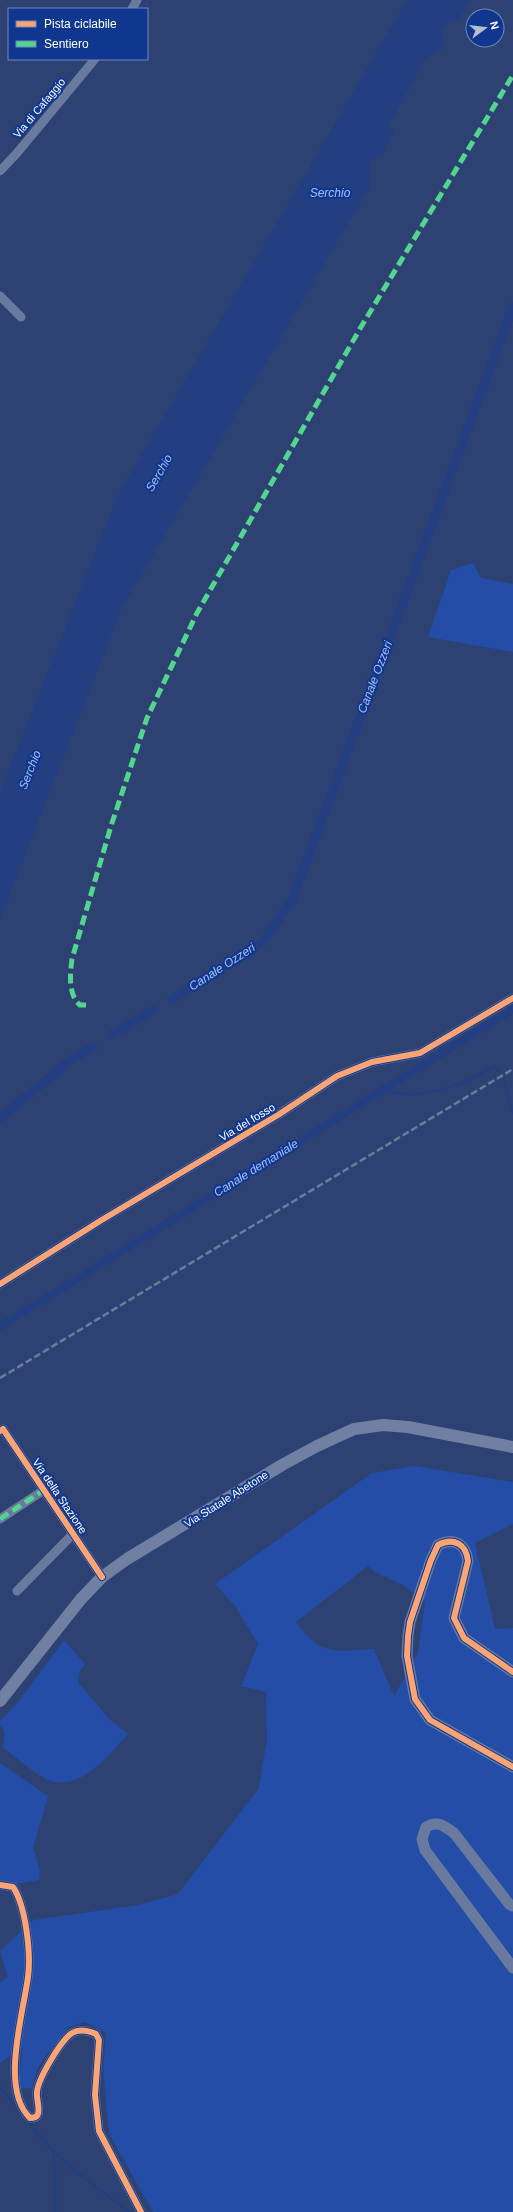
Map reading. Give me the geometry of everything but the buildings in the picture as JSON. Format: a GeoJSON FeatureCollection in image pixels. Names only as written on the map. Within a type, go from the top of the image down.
{"type":"FeatureCollection","features":[{"type":"Feature","properties":{"kind":"main road","name":"Via Statale Abetone"},"geometry":{"type":"LineString","coordinates":[[0,1701],[80,1599],[102,1577],[127,1559],[282,1465],[317,1446],[354,1429],[391,1425],[513,1447]]}},
{"type":"Feature","properties":{"kind":"street","name":"Via di Cafaggio"},"geometry":{"type":"LineString","coordinates":[[0,171],[22,148],[94,60]]}},
{"type":"Feature","properties":{"kind":"street"},"geometry":{"type":"LineString","coordinates":[[0,296],[21,317]]}},
{"type":"Feature","properties":{"kind":"street","name":"Via del fosso"},"geometry":{"type":"LineString","coordinates":[[0,1284],[100,1221],[278,1114],[337,1076],[372,1062],[420,1053],[513,998]]}},
{"type":"Feature","properties":{"kind":"street","name":"Via della Stazione"},"geometry":{"type":"LineString","coordinates":[[0,1431],[3,1429],[102,1577]]}},
{"type":"Feature","properties":{"kind":"street"},"geometry":{"type":"LineString","coordinates":[[0,1519],[44,1490]]}},
{"type":"Feature","properties":{"kind":"street"},"geometry":{"type":"LineString","coordinates":[[17,1591],[73,1534]]}},
{"type":"Feature","properties":{"kind":"street"},"geometry":{"type":"LineString","coordinates":[[513,1672],[464,1638],[454,1618],[468,1561],[467,1552],[457,1542],[451,1541],[438,1545],[433,1552],[410,1622],[407,1656],[415,1699],[430,1720],[513,1767]]}},
{"type":"Feature","properties":{"kind":"street"},"geometry":{"type":"LineString","coordinates":[[513,1906],[509,1904],[454,1833],[443,1824],[434,1823],[426,1827],[422,1839],[425,1850],[513,1968]]}},
{"type":"Feature","properties":{"kind":"street"},"geometry":{"type":"LineString","coordinates":[[0,1885],[13,1887],[18,1894],[25,1928],[28,1956],[28,1975],[16,2041],[14,2074],[16,2096],[20,2107],[30,2118],[36,2116],[38,2113],[37,2091],[44,2070],[72,2033],[88,2030],[96,2034],[99,2040],[95,2095],[99,2131],[141,2212]]}},
{"type":"Feature","properties":{"kind":"shaded area"},"geometry":{"type":"Polygon","coordinates":[[[473,563],[481,578],[513,584],[513,652],[428,637],[451,570],[473,563]]]}},
{"type":"Feature","properties":{"kind":"shaded area"},"geometry":{"type":"Polygon","coordinates":[[[415,1466],[513,1482],[513,1524],[475,1543],[495,1629],[513,1628],[513,2212],[153,2212],[109,2134],[103,2068],[106,2033],[85,2022],[69,2027],[44,2058],[37,2070],[32,2088],[19,2089],[22,2048],[0,2063],[0,1982],[8,1977],[0,1951],[33,1920],[139,1905],[178,1894],[259,1788],[267,1739],[266,1692],[241,1686],[258,1644],[235,1606],[215,1584],[372,1473],[415,1466]],[[368,1566],[296,1622],[313,1641],[321,1646],[339,1651],[374,1649],[394,1696],[418,1653],[425,1601],[403,1585],[375,1572],[368,1566]]]}},
{"type":"Feature","properties":{"kind":"shaded area"},"geometry":{"type":"Polygon","coordinates":[[[64,1640],[85,1664],[79,1673],[78,1682],[109,1719],[128,1734],[103,1761],[93,1769],[72,1781],[60,1782],[43,1778],[3,1748],[5,1733],[0,1725],[0,1721],[19,1701],[64,1640]]]}},
{"type":"Feature","properties":{"kind":"shaded area"},"geometry":{"type":"Polygon","coordinates":[[[0,1763],[48,1796],[33,1848],[40,1870],[39,1880],[16,1884],[0,1880],[0,1763]]]}},
{"type":"Feature","properties":{"kind":"water","name":"Serchio"},"geometry":{"type":"Polygon","coordinates":[[[407,0],[470,0],[459,19],[441,27],[444,48],[424,60],[389,126],[394,130],[383,155],[369,161],[370,186],[122,608],[0,919],[0,792],[118,495],[407,0]]]}},
{"type":"Feature","properties":{"kind":"water","name":"Canale demaniale"},"geometry":{"type":"Polygon","coordinates":[[[513,1005],[513,1014],[0,1331],[0,1322],[513,1005]]]}},
{"type":"Feature","properties":{"kind":"waterway"},"geometry":{"type":"LineString","coordinates":[[143,5],[145,0]]}},
{"type":"Feature","properties":{"kind":"waterway","name":"Canale Ozzeri"},"geometry":{"type":"LineString","coordinates":[[172,999],[248,953],[264,940],[292,900],[513,307]]}},
{"type":"Feature","properties":{"kind":"waterway","name":"Canale Ozzeri"},"geometry":{"type":"LineString","coordinates":[[111,1035],[153,1010]]}},
{"type":"Feature","properties":{"kind":"waterway","name":"Canale Ozzeri"},"geometry":{"type":"LineString","coordinates":[[0,1118],[71,1060],[93,1047]]}},
{"type":"Feature","properties":{"kind":"waterway"},"geometry":{"type":"LineString","coordinates":[[386,1090],[412,1094],[427,1093],[456,1085],[483,1073],[494,1066],[498,1071]]}},
{"type":"Feature","properties":{"kind":"waterway"},"geometry":{"type":"LineString","coordinates":[[504,1081],[513,1113]]}},
{"type":"Feature","properties":{"kind":"waterway"},"geometry":{"type":"LineString","coordinates":[[0,2088],[20,2110]]}},
{"type":"Feature","properties":{"kind":"waterway"},"geometry":{"type":"LineString","coordinates":[[28,2120],[39,2135],[62,2160],[129,2212]]}},
{"type":"Feature","properties":{"kind":"waterway"},"geometry":{"type":"LineString","coordinates":[[53,2152],[55,2171],[55,2212]]}},
{"type":"Feature","properties":{"kind":"railway"},"geometry":{"type":"LineString","coordinates":[[0,1378],[513,1069]]}},
{"type":"Feature","properties":{"kind":"marked path"},"geometry":{"type":"LineString","coordinates":[[86,1005],[80,1005],[73,996],[70,978],[72,959],[111,826],[147,718],[197,613],[361,327],[513,75]]}},
{"type":"Feature","properties":{"kind":"marked path"},"geometry":{"type":"LineString","coordinates":[[0,1519],[44,1490]]}},
{"type":"Feature","properties":{"kind":"cycle path"},"geometry":{"type":"LineString","coordinates":[[0,1284],[100,1221],[278,1115],[337,1076],[372,1062],[420,1053],[513,998]]}},
{"type":"Feature","properties":{"kind":"cycle path"},"geometry":{"type":"LineString","coordinates":[[0,1431],[3,1429],[102,1577]]}},
{"type":"Feature","properties":{"kind":"cycle path"},"geometry":{"type":"LineString","coordinates":[[513,1672],[464,1638],[454,1618],[468,1561],[467,1555],[462,1546],[454,1542],[438,1545],[431,1560],[410,1622],[407,1656],[415,1699],[430,1720],[513,1767]]}},
{"type":"Feature","properties":{"kind":"cycle path"},"geometry":{"type":"LineString","coordinates":[[0,1885],[13,1887],[18,1895],[28,1943],[28,1977],[16,2051],[15,2071],[16,2089],[21,2105],[30,2118],[37,2116],[38,2086],[56,2051],[72,2033],[84,2031],[96,2034],[99,2040],[95,2095],[99,2131],[141,2212]]}}]}
